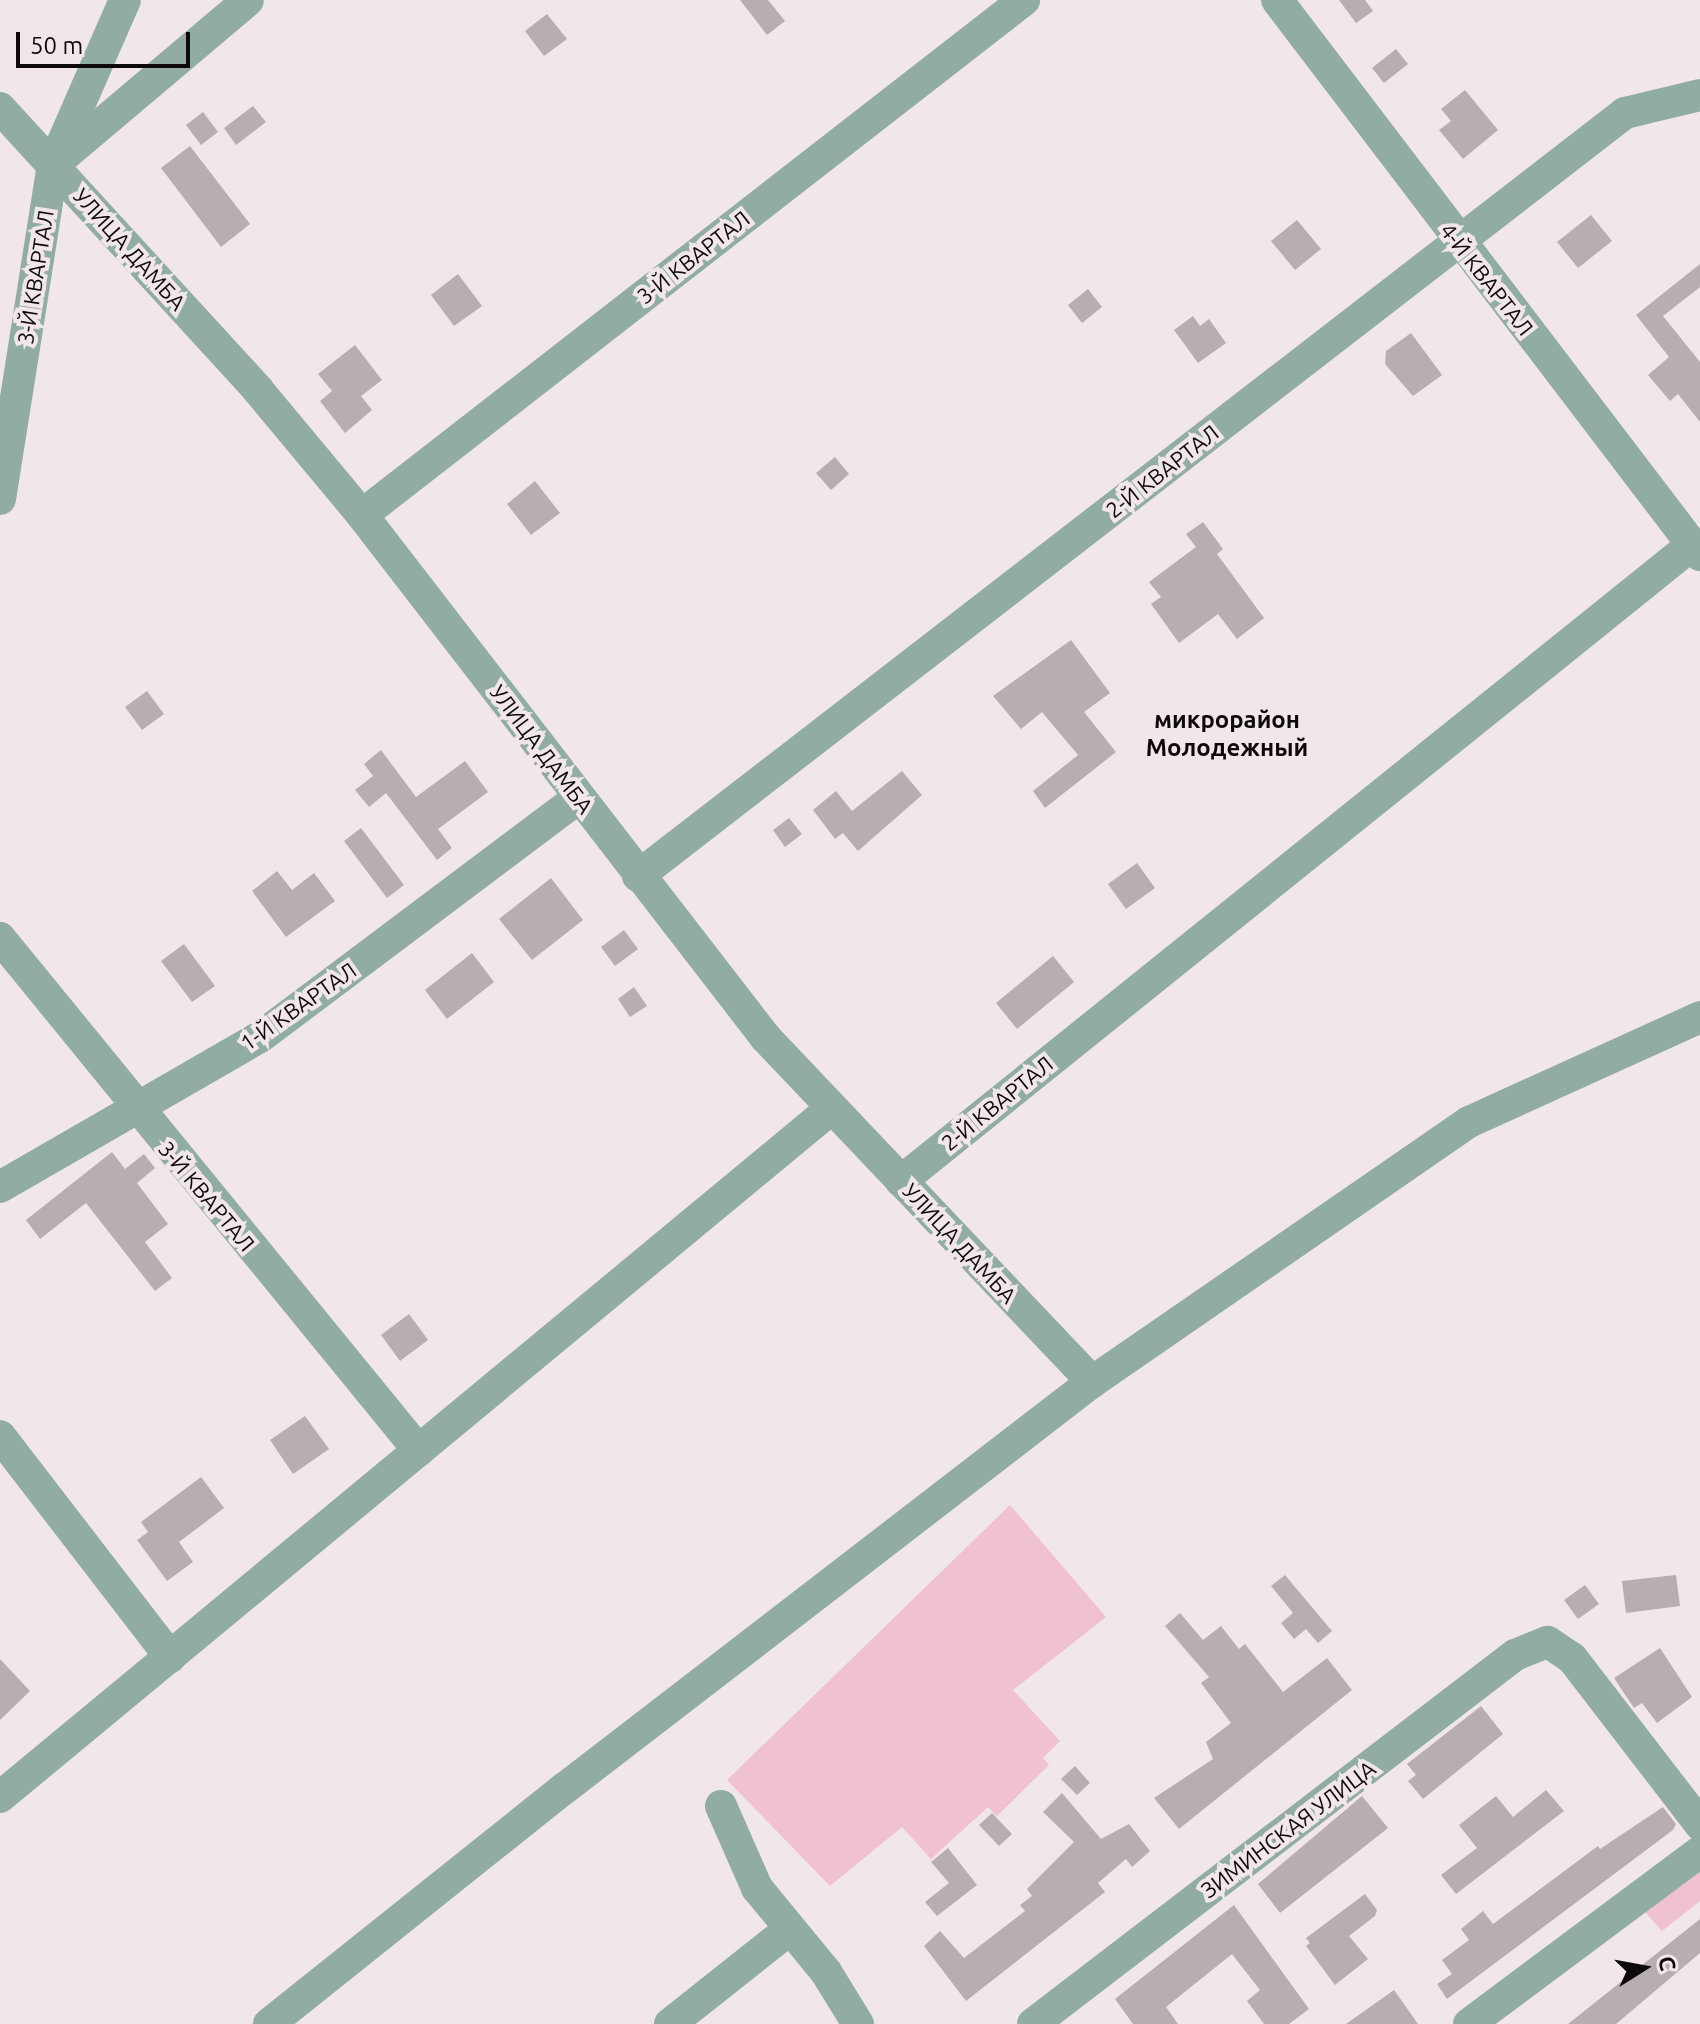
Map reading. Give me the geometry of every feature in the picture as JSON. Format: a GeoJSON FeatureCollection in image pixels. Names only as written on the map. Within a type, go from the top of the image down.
{"type":"FeatureCollection","features":[{"type":"Feature","properties":{"kind":"street","name":"3-Й КВАРТАЛ"},"geometry":{"type":"LineString","coordinates":[[0,499],[53,165],[125,0]]}},
{"type":"Feature","properties":{"kind":"street"},"geometry":{"type":"LineString","coordinates":[[53,165],[248,0]]}},
{"type":"Feature","properties":{"kind":"street","name":"3-Й КВАРТАЛ"},"geometry":{"type":"LineString","coordinates":[[362,515],[1024,0]]}},
{"type":"Feature","properties":{"kind":"street","name":"4-Й КВАРТАЛ"},"geometry":{"type":"LineString","coordinates":[[1277,0],[1458,243],[1696,550]]}},
{"type":"Feature","properties":{"kind":"street","name":"2-Й КВАРТАЛ"},"geometry":{"type":"LineString","coordinates":[[638,876],[1625,113],[1700,95]]}},
{"type":"Feature","properties":{"kind":"street","name":"УЛИЦА ДАМБА"},"geometry":{"type":"LineString","coordinates":[[0,108],[258,390],[362,515],[766,1038],[1092,1382]]}},
{"type":"Feature","properties":{"kind":"street","name":"2-Й КВАРТАЛ"},"geometry":{"type":"LineString","coordinates":[[901,1181],[1696,550]]}},
{"type":"Feature","properties":{"kind":"street","name":"1-Й КВАРТАЛ"},"geometry":{"type":"LineString","coordinates":[[0,1187],[133,1107],[260,1037],[578,798]]}},
{"type":"Feature","properties":{"kind":"street","name":"3-Й КВАРТАЛ"},"geometry":{"type":"LineString","coordinates":[[0,938],[133,1107],[419,1451]]}},
{"type":"Feature","properties":{"kind":"street"},"geometry":{"type":"LineString","coordinates":[[269,2024],[565,1788],[1092,1382],[1469,1122],[1700,1017]]}},
{"type":"Feature","properties":{"kind":"street"},"geometry":{"type":"LineString","coordinates":[[0,1797],[832,1108]]}},
{"type":"Feature","properties":{"kind":"street"},"geometry":{"type":"LineString","coordinates":[[0,1436],[170,1657]]}},
{"type":"Feature","properties":{"kind":"street","name":"ЗИМИНСКАЯ УЛИЦА"},"geometry":{"type":"LineString","coordinates":[[1033,2024],[1515,1655],[1548,1642],[1572,1658],[1700,1824]]}},
{"type":"Feature","properties":{"kind":"street"},"geometry":{"type":"LineString","coordinates":[[721,1806],[757,1888],[826,1972],[858,2024]]}},
{"type":"Feature","properties":{"kind":"street"},"geometry":{"type":"LineString","coordinates":[[1469,2024],[1700,1852]]}},
{"type":"Feature","properties":{"kind":"street"},"geometry":{"type":"LineString","coordinates":[[670,2024],[790,1929]]}},
{"type":"Feature","properties":{"kind":"shaded area"},"geometry":{"type":"Polygon","coordinates":[[[1010,1505],[1106,1617],[1013,1690],[1060,1741],[1043,1758],[1049,1765],[997,1816],[988,1807],[931,1859],[902,1827],[830,1886],[727,1780],[1010,1505]]]}},
{"type":"Feature","properties":{"kind":"shaded area"},"geometry":{"type":"Polygon","coordinates":[[[1700,1869],[1700,1901],[1662,1931],[1644,1911],[1700,1869]]]}},
{"type":"Feature","properties":{"kind":"building"},"geometry":{"type":"Polygon","coordinates":[[[740,0],[768,0],[785,21],[767,35],[740,0]]]}},
{"type":"Feature","properties":{"kind":"building"},"geometry":{"type":"Polygon","coordinates":[[[1339,0],[1365,0],[1373,11],[1356,23],[1339,0]]]}},
{"type":"Feature","properties":{"kind":"building"},"geometry":{"type":"Polygon","coordinates":[[[547,14],[567,39],[544,56],[525,31],[547,14]]]}},
{"type":"Feature","properties":{"kind":"building"},"geometry":{"type":"Polygon","coordinates":[[[1396,49],[1408,64],[1384,83],[1372,68],[1396,49]]]}},
{"type":"Feature","properties":{"kind":"building"},"geometry":{"type":"Polygon","coordinates":[[[1465,90],[1498,130],[1463,159],[1439,130],[1451,121],[1441,109],[1465,90]]]}},
{"type":"Feature","properties":{"kind":"building"},"geometry":{"type":"Polygon","coordinates":[[[253,106],[266,122],[236,145],[224,128],[253,106]]]}},
{"type":"Feature","properties":{"kind":"building"},"geometry":{"type":"Polygon","coordinates":[[[203,112],[218,132],[201,145],[186,125],[203,112]]]}},
{"type":"Feature","properties":{"kind":"building"},"geometry":{"type":"Polygon","coordinates":[[[190,146],[250,224],[221,247],[161,168],[190,146]]]}},
{"type":"Feature","properties":{"kind":"building"},"geometry":{"type":"Polygon","coordinates":[[[1591,215],[1612,241],[1578,268],[1557,242],[1591,215]]]}},
{"type":"Feature","properties":{"kind":"building"},"geometry":{"type":"Polygon","coordinates":[[[1297,220],[1321,249],[1295,270],[1271,241],[1297,220]]]}},
{"type":"Feature","properties":{"kind":"building"},"geometry":{"type":"Polygon","coordinates":[[[1700,264],[1700,287],[1663,316],[1700,362],[1700,422],[1678,394],[1670,401],[1648,375],[1669,357],[1636,315],[1700,264]]]}},
{"type":"Feature","properties":{"kind":"building"},"geometry":{"type":"Polygon","coordinates":[[[458,274],[482,306],[454,326],[431,295],[458,274]]]}},
{"type":"Feature","properties":{"kind":"building"},"geometry":{"type":"Polygon","coordinates":[[[1088,289],[1102,307],[1082,323],[1068,305],[1088,289]]]}},
{"type":"Feature","properties":{"kind":"building"},"geometry":{"type":"Polygon","coordinates":[[[1193,316],[1200,326],[1209,319],[1226,343],[1198,363],[1174,330],[1193,316]]]}},
{"type":"Feature","properties":{"kind":"building"},"geometry":{"type":"Polygon","coordinates":[[[1411,333],[1442,375],[1413,396],[1385,364],[1386,351],[1411,333]]]}},
{"type":"Feature","properties":{"kind":"building"},"geometry":{"type":"Polygon","coordinates":[[[355,345],[382,380],[361,396],[372,410],[345,433],[320,401],[332,391],[318,374],[355,345]]]}},
{"type":"Feature","properties":{"kind":"building"},"geometry":{"type":"Polygon","coordinates":[[[835,457],[849,474],[831,490],[816,473],[835,457]]]}},
{"type":"Feature","properties":{"kind":"building"},"geometry":{"type":"Polygon","coordinates":[[[535,481],[560,513],[531,535],[507,504],[535,481]]]}},
{"type":"Feature","properties":{"kind":"building"},"geometry":{"type":"Polygon","coordinates":[[[1203,522],[1223,549],[1217,554],[1264,618],[1237,639],[1218,614],[1179,643],[1151,604],[1161,597],[1149,582],[1196,547],[1186,534],[1203,522]]]}},
{"type":"Feature","properties":{"kind":"building"},"geometry":{"type":"Polygon","coordinates":[[[1071,640],[1110,693],[1084,712],[1116,752],[1045,808],[1033,791],[1078,755],[1042,712],[1021,729],[993,696],[1071,640]]]}},
{"type":"Feature","properties":{"kind":"building"},"geometry":{"type":"Polygon","coordinates":[[[147,691],[164,714],[142,730],[125,707],[147,691]]]}},
{"type":"Feature","properties":{"kind":"building"},"geometry":{"type":"Polygon","coordinates":[[[381,750],[416,797],[465,761],[488,792],[438,829],[452,848],[437,860],[386,793],[369,807],[355,790],[373,776],[364,764],[381,750]]]}},
{"type":"Feature","properties":{"kind":"building"},"geometry":{"type":"Polygon","coordinates":[[[902,771],[922,795],[858,851],[843,833],[835,839],[813,810],[836,791],[852,811],[902,771]]]}},
{"type":"Feature","properties":{"kind":"building"},"geometry":{"type":"Polygon","coordinates":[[[789,818],[802,834],[785,847],[773,830],[789,818]]]}},
{"type":"Feature","properties":{"kind":"building"},"geometry":{"type":"Polygon","coordinates":[[[361,828],[404,885],[387,898],[344,841],[361,828]]]}},
{"type":"Feature","properties":{"kind":"building"},"geometry":{"type":"Polygon","coordinates":[[[1137,863],[1155,888],[1126,909],[1108,884],[1137,863]]]}},
{"type":"Feature","properties":{"kind":"building"},"geometry":{"type":"Polygon","coordinates":[[[277,871],[292,890],[314,873],[335,901],[286,937],[252,891],[277,871]]]}},
{"type":"Feature","properties":{"kind":"building"},"geometry":{"type":"Polygon","coordinates":[[[551,878],[583,920],[532,960],[499,919],[551,878]]]}},
{"type":"Feature","properties":{"kind":"building"},"geometry":{"type":"Polygon","coordinates":[[[624,930],[638,949],[615,966],[601,947],[624,930]]]}},
{"type":"Feature","properties":{"kind":"building"},"geometry":{"type":"Polygon","coordinates":[[[184,944],[215,986],[192,1002],[161,961],[184,944]]]}},
{"type":"Feature","properties":{"kind":"building"},"geometry":{"type":"Polygon","coordinates":[[[472,953],[494,982],[447,1019],[425,990],[472,953]]]}},
{"type":"Feature","properties":{"kind":"building"},"geometry":{"type":"Polygon","coordinates":[[[1053,956],[1074,982],[1017,1029],[996,1003],[1053,956]]]}},
{"type":"Feature","properties":{"kind":"building"},"geometry":{"type":"Polygon","coordinates":[[[634,987],[647,1006],[630,1017],[618,999],[634,987]]]}},
{"type":"Feature","properties":{"kind":"building"},"geometry":{"type":"Polygon","coordinates":[[[112,1152],[125,1169],[144,1154],[155,1168],[137,1183],[168,1224],[145,1242],[172,1278],[155,1291],[86,1203],[40,1239],[26,1220],[112,1152]]]}},
{"type":"Feature","properties":{"kind":"building"},"geometry":{"type":"Polygon","coordinates":[[[409,1314],[428,1340],[400,1361],[381,1335],[409,1314]]]}},
{"type":"Feature","properties":{"kind":"building"},"geometry":{"type":"Polygon","coordinates":[[[305,1416],[329,1449],[293,1474],[270,1440],[305,1416]]]}},
{"type":"Feature","properties":{"kind":"building"},"geometry":{"type":"Polygon","coordinates":[[[201,1477],[224,1508],[179,1542],[193,1562],[167,1581],[137,1540],[148,1532],[141,1522],[201,1477]]]}},
{"type":"Feature","properties":{"kind":"building"},"geometry":{"type":"Polygon","coordinates":[[[1285,1575],[1332,1631],[1318,1643],[1306,1629],[1294,1639],[1281,1623],[1293,1613],[1271,1586],[1285,1575]]]}},
{"type":"Feature","properties":{"kind":"building"},"geometry":{"type":"Polygon","coordinates":[[[1676,1575],[1680,1606],[1626,1613],[1622,1581],[1676,1575]]]}},
{"type":"Feature","properties":{"kind":"building"},"geometry":{"type":"Polygon","coordinates":[[[1585,1585],[1599,1604],[1578,1619],[1564,1600],[1585,1585]]]}},
{"type":"Feature","properties":{"kind":"building"},"geometry":{"type":"Polygon","coordinates":[[[1180,1613],[1203,1640],[1221,1626],[1239,1649],[1245,1644],[1283,1692],[1327,1658],[1352,1690],[1179,1829],[1154,1798],[1213,1759],[1206,1742],[1231,1723],[1201,1683],[1209,1677],[1165,1626],[1180,1613]]]}},
{"type":"Feature","properties":{"kind":"building"},"geometry":{"type":"Polygon","coordinates":[[[1660,1648],[1692,1697],[1657,1723],[1642,1703],[1634,1708],[1614,1678],[1660,1648]]]}},
{"type":"Feature","properties":{"kind":"building"},"geometry":{"type":"Polygon","coordinates":[[[0,1659],[30,1691],[0,1720],[0,1659]]]}},
{"type":"Feature","properties":{"kind":"building"},"geometry":{"type":"Polygon","coordinates":[[[1481,1706],[1503,1734],[1423,1799],[1408,1781],[1416,1775],[1407,1764],[1481,1706]]]}},
{"type":"Feature","properties":{"kind":"building"},"geometry":{"type":"Polygon","coordinates":[[[1075,1766],[1090,1783],[1077,1795],[1061,1779],[1075,1766]]]}},
{"type":"Feature","properties":{"kind":"building"},"geometry":{"type":"Polygon","coordinates":[[[1546,1790],[1564,1811],[1456,1894],[1441,1875],[1477,1848],[1459,1825],[1496,1796],[1513,1817],[1546,1790]]]}},
{"type":"Feature","properties":{"kind":"building"},"geometry":{"type":"Polygon","coordinates":[[[1062,1793],[1101,1839],[1129,1824],[1150,1851],[1132,1867],[1126,1859],[1098,1883],[1105,1892],[966,2001],[924,1946],[940,1931],[964,1958],[1025,1911],[1020,1905],[1032,1896],[1027,1889],[1074,1842],[1043,1812],[1062,1793]]]}},
{"type":"Feature","properties":{"kind":"building"},"geometry":{"type":"Polygon","coordinates":[[[1362,1796],[1388,1828],[1280,1913],[1258,1884],[1362,1796]]]}},
{"type":"Feature","properties":{"kind":"building"},"geometry":{"type":"Polygon","coordinates":[[[1663,1807],[1676,1824],[1673,1830],[1447,1999],[1437,1984],[1452,1974],[1442,1960],[1469,1940],[1461,1929],[1483,1911],[1493,1924],[1598,1846],[1600,1849],[1663,1807]]]}},
{"type":"Feature","properties":{"kind":"building"},"geometry":{"type":"Polygon","coordinates":[[[992,1813],[1012,1834],[999,1846],[979,1825],[992,1813]]]}},
{"type":"Feature","properties":{"kind":"building"},"geometry":{"type":"Polygon","coordinates":[[[948,1848],[977,1885],[937,1916],[925,1902],[949,1883],[931,1862],[948,1848]]]}},
{"type":"Feature","properties":{"kind":"building"},"geometry":{"type":"Polygon","coordinates":[[[1365,1894],[1377,1910],[1375,1916],[1349,1936],[1368,1959],[1335,1985],[1306,1946],[1310,1943],[1306,1938],[1365,1894]]]}},
{"type":"Feature","properties":{"kind":"building"},"geometry":{"type":"Polygon","coordinates":[[[1234,1905],[1309,2009],[1289,2024],[1264,2024],[1247,2001],[1260,1990],[1232,1954],[1166,2007],[1178,2024],[1133,2024],[1115,1999],[1234,1905]]]}},
{"type":"Feature","properties":{"kind":"building"},"geometry":{"type":"Polygon","coordinates":[[[1700,1919],[1700,1953],[1616,2024],[1568,2024],[1700,1919]]]}},
{"type":"Feature","properties":{"kind":"building"},"geometry":{"type":"Polygon","coordinates":[[[1394,1990],[1418,2024],[1346,2024],[1394,1990]]]}},
{"type":"Feature","properties":{"kind":"district","name":"микрорайон Молодежный"},"geometry":{"type":"Point","coordinates":[1227,734]}}]}
